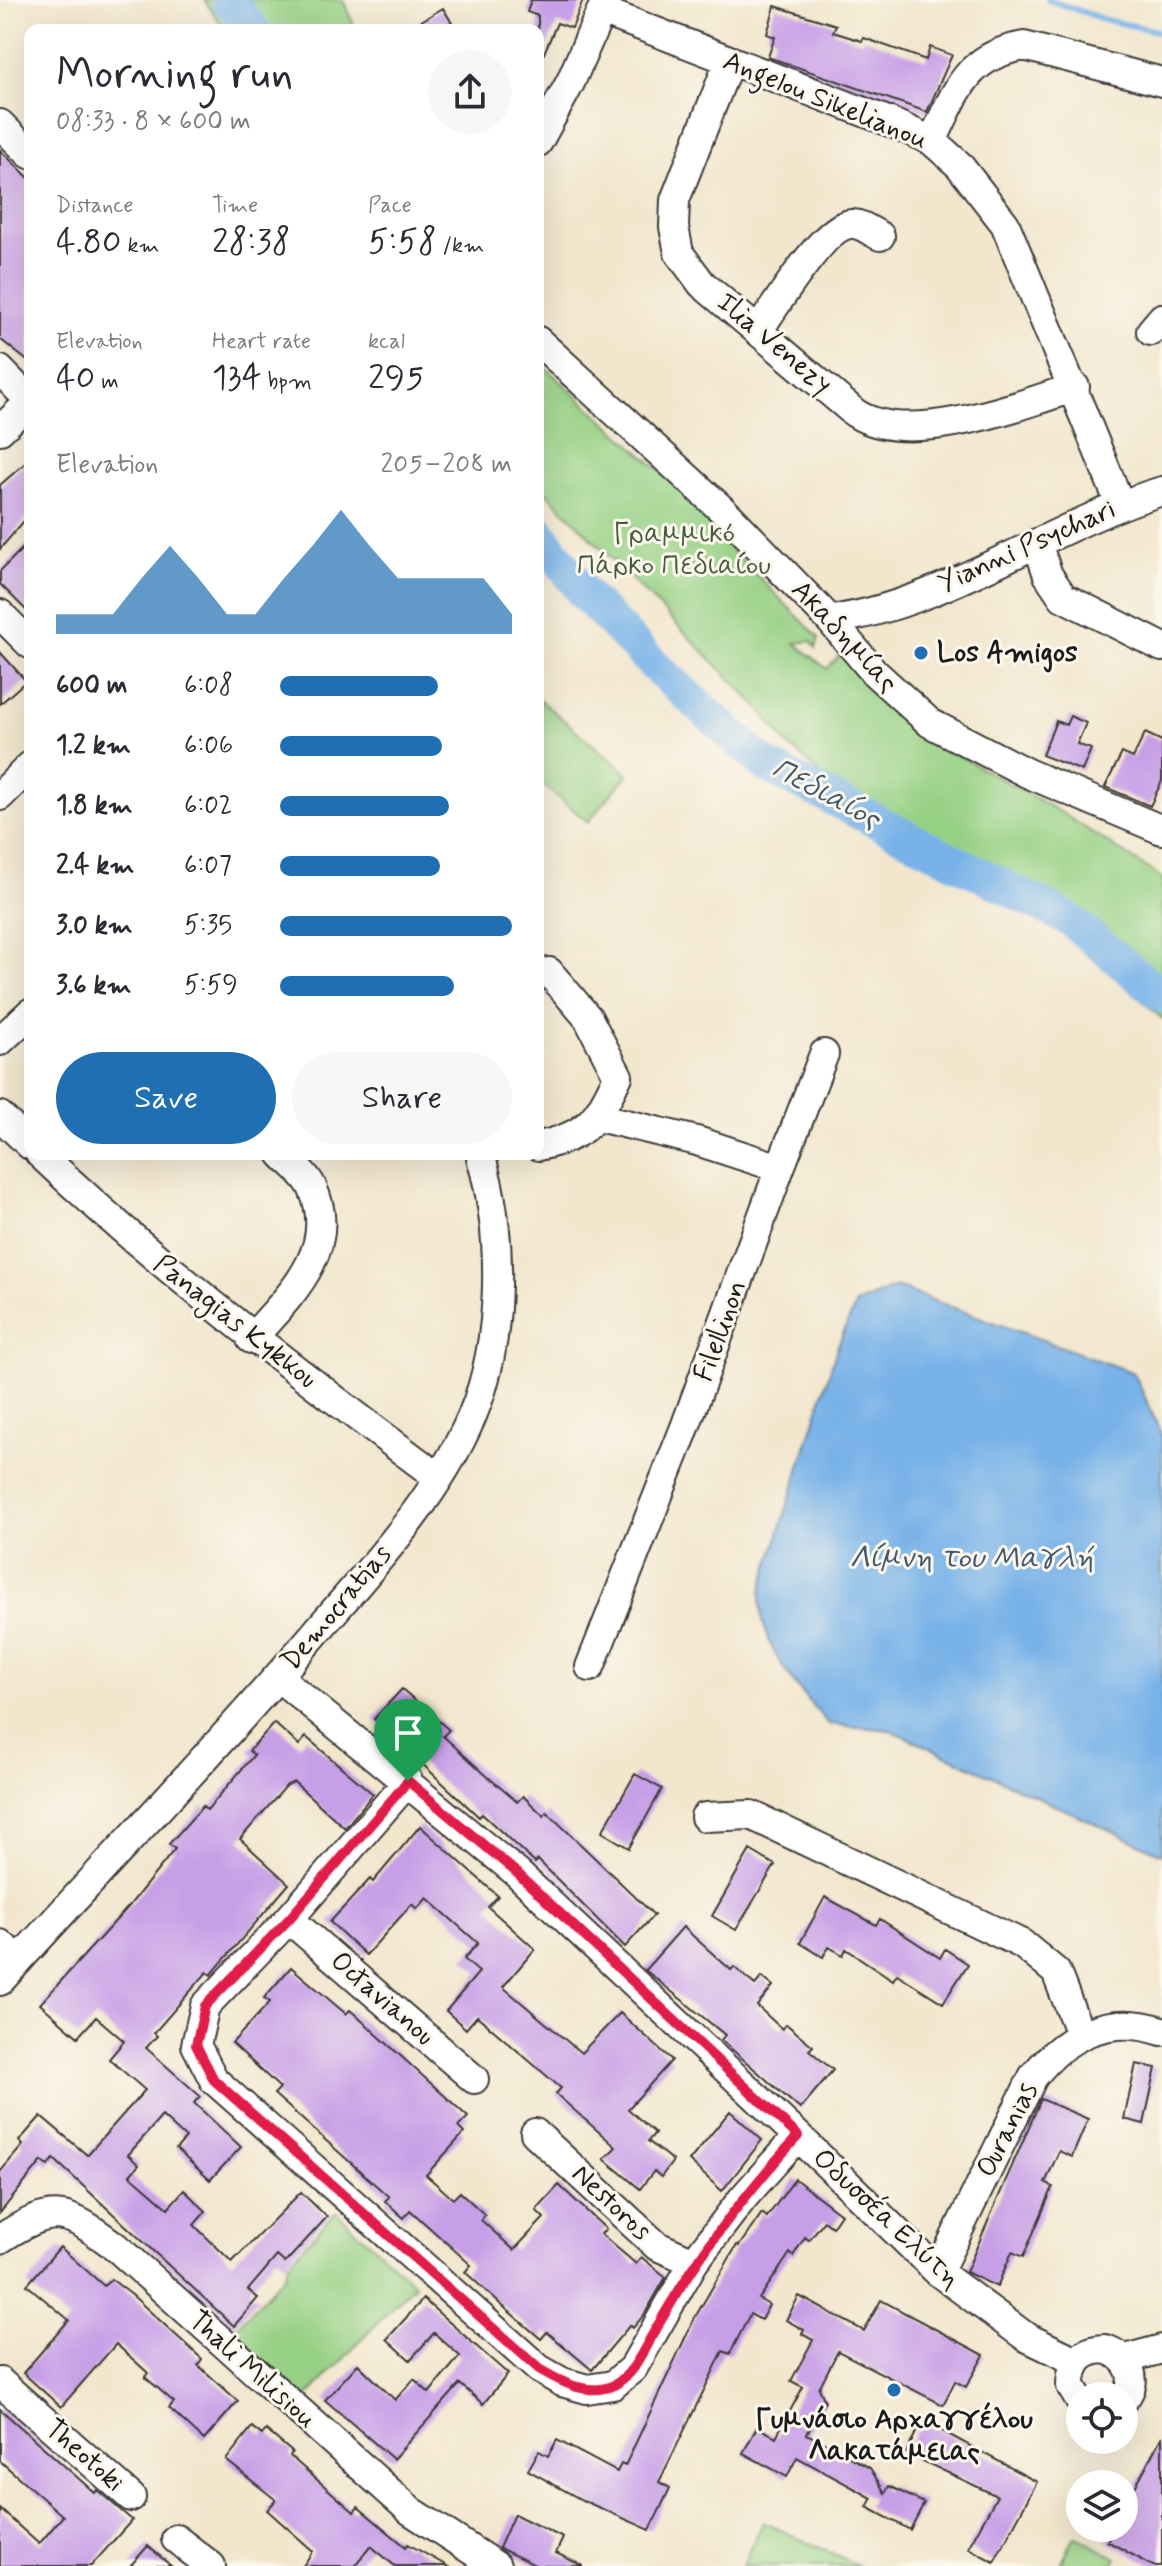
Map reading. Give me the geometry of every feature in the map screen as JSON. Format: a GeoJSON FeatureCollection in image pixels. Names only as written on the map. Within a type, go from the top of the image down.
{"type":"FeatureCollection","features":[{"type":"Feature","properties":{"kind":"street","name":"Angelou Sikelianou"},"geometry":{"type":"LineString","coordinates":[[604,6],[729,62],[932,141],[959,165],[1005,224],[1075,387],[1120,504]]}},
{"type":"Feature","properties":{"kind":"street"},"geometry":{"type":"LineString","coordinates":[[544,131],[570,83],[604,6]]}},
{"type":"Feature","properties":{"kind":"street"},"geometry":{"type":"LineString","coordinates":[[932,141],[963,80],[990,54],[1008,49],[1024,46],[1162,82]]}},
{"type":"Feature","properties":{"kind":"street","name":"Ilia Venezy"},"geometry":{"type":"LineString","coordinates":[[729,62],[675,200],[674,227],[679,253],[689,272],[855,413],[881,426],[976,416],[1075,387]]}},
{"type":"Feature","properties":{"kind":"street"},"geometry":{"type":"LineString","coordinates":[[0,124],[24,148]]}},
{"type":"Feature","properties":{"kind":"street"},"geometry":{"type":"LineString","coordinates":[[758,331],[830,232],[849,223],[880,236]]}},
{"type":"Feature","properties":{"kind":"street","name":"Ακαδημίας"},"geometry":{"type":"LineString","coordinates":[[544,346],[729,516],[830,620],[857,653],[930,723],[968,745],[1162,830]]}},
{"type":"Feature","properties":{"kind":"street"},"geometry":{"type":"LineString","coordinates":[[0,370],[24,396]]}},
{"type":"Feature","properties":{"kind":"street"},"geometry":{"type":"LineString","coordinates":[[0,430],[24,408]]}},
{"type":"Feature","properties":{"kind":"street","name":"Yianni Psychari"},"geometry":{"type":"LineString","coordinates":[[830,620],[893,606],[1120,504],[1162,491]]}},
{"type":"Feature","properties":{"kind":"street"},"geometry":{"type":"LineString","coordinates":[[1037,543],[1048,575],[1063,597],[1162,647]]}},
{"type":"Feature","properties":{"kind":"street","name":"Yianni Psychari"},"geometry":{"type":"LineString","coordinates":[[857,653],[869,629],[893,606]]}},
{"type":"Feature","properties":{"kind":"street"},"geometry":{"type":"LineString","coordinates":[[0,614],[24,638]]}},
{"type":"Feature","properties":{"kind":"street"},"geometry":{"type":"LineString","coordinates":[[0,796],[24,772]]}},
{"type":"Feature","properties":{"kind":"street"},"geometry":{"type":"LineString","coordinates":[[544,1145],[566,1141],[598,1117],[618,1076],[588,1018],[549,972]]}},
{"type":"Feature","properties":{"kind":"street"},"geometry":{"type":"LineString","coordinates":[[0,1041],[24,1019]]}},
{"type":"Feature","properties":{"kind":"street","name":"Filellinon"},"geometry":{"type":"LineString","coordinates":[[590,1667],[684,1430],[824,1054]]}},
{"type":"Feature","properties":{"kind":"street"},"geometry":{"type":"LineString","coordinates":[[0,1116],[24,1139]]}},
{"type":"Feature","properties":{"kind":"street"},"geometry":{"type":"LineString","coordinates":[[598,1117],[697,1141],[780,1168]]}},
{"type":"Feature","properties":{"kind":"street","name":"Panagias Kykkou"},"geometry":{"type":"LineString","coordinates":[[47,1160],[154,1259],[251,1339],[439,1478]]}},
{"type":"Feature","properties":{"kind":"street"},"geometry":{"type":"LineString","coordinates":[[251,1339],[297,1288],[318,1249],[321,1215],[310,1184],[288,1160]]}},
{"type":"Feature","properties":{"kind":"street","name":"Democratias"},"geometry":{"type":"LineString","coordinates":[[0,1981],[10,1952],[278,1677],[387,1550],[439,1478],[472,1416],[496,1326],[495,1246],[487,1160]]}},
{"type":"Feature","properties":{"kind":"street","name":"Οδυσσέα Ελύτη"},"geometry":{"type":"LineString","coordinates":[[278,1677],[517,1873],[798,2136],[938,2272],[1026,2337],[1076,2361]]}},
{"type":"Feature","properties":{"kind":"street"},"geometry":{"type":"LineString","coordinates":[[408,1781],[289,1919],[205,2006],[196,2045],[214,2080],[539,2369],[562,2382],[587,2389],[613,2385],[633,2368],[694,2262],[743,2198],[798,2136]]}},
{"type":"Feature","properties":{"kind":"street"},"geometry":{"type":"LineString","coordinates":[[705,1817],[751,1815],[1022,1944],[1056,1972],[1080,2034]]}},
{"type":"Feature","properties":{"kind":"street","name":"Octavianou"},"geometry":{"type":"LineString","coordinates":[[289,1919],[474,2079]]}},
{"type":"Feature","properties":{"kind":"street","name":"Ouranias"},"geometry":{"type":"LineString","coordinates":[[938,2272],[1033,2077],[1059,2048],[1080,2034],[1126,2026],[1162,2031]]}},
{"type":"Feature","properties":{"kind":"street","name":"Nestoros"},"geometry":{"type":"LineString","coordinates":[[535,2133],[657,2246],[694,2262]]}},
{"type":"Feature","properties":{"kind":"street","name":"Thali Milisiou"},"geometry":{"type":"LineString","coordinates":[[0,2239],[36,2217],[74,2216],[116,2247],[411,2511],[496,2566]]}},
{"type":"Feature","properties":{"kind":"street"},"geometry":{"type":"LineString","coordinates":[[1072,2382],[1076,2361],[1084,2354],[1105,2349],[1125,2359],[1162,2349]]}},
{"type":"Feature","properties":{"kind":"street"},"geometry":{"type":"LineString","coordinates":[[1125,2359],[1132,2382]]}},
{"type":"Feature","properties":{"kind":"street","name":"Theotoki"},"geometry":{"type":"LineString","coordinates":[[0,2382],[131,2497]]}},
{"type":"Feature","properties":{"kind":"street"},"geometry":{"type":"LineString","coordinates":[[176,2539],[211,2566]]}},
{"type":"Feature","properties":{"kind":"green space"},"geometry":{"type":"Polygon","coordinates":[[[204,0],[343,0],[353,24],[222,24],[204,0]]]}},
{"type":"Feature","properties":{"kind":"green space","name":"Γραμμικό Πάρκο Πεδιαίου"},"geometry":{"type":"Polygon","coordinates":[[[544,366],[714,519],[733,551],[819,638],[816,648],[811,641],[795,643],[827,669],[842,653],[911,729],[1062,813],[1162,878],[1162,1019],[1033,898],[824,777],[787,744],[757,706],[544,490],[544,366]]]}},
{"type":"Feature","properties":{"kind":"green space"},"geometry":{"type":"Polygon","coordinates":[[[544,703],[628,774],[588,822],[544,786],[544,703]]]}},
{"type":"Feature","properties":{"kind":"green space"},"geometry":{"type":"Polygon","coordinates":[[[336,2212],[415,2284],[303,2401],[231,2333],[285,2275],[288,2263],[336,2212]]]}},
{"type":"Feature","properties":{"kind":"green space"},"geometry":{"type":"Polygon","coordinates":[[[763,2522],[860,2566],[743,2566],[763,2522]]]}},
{"type":"Feature","properties":{"kind":"green space"},"geometry":{"type":"Polygon","coordinates":[[[1072,2542],[1086,2542],[1117,2558],[1113,2566],[1060,2566],[1072,2542]]]}},
{"type":"Feature","properties":{"kind":"water","name":"Λίμνη του Μαγλή"},"geometry":{"type":"Polygon","coordinates":[[[896,1287],[1134,1373],[1162,1436],[1162,1854],[891,1730],[828,1724],[791,1678],[770,1644],[761,1608],[762,1588],[838,1345],[856,1304],[896,1287]]]}},
{"type":"Feature","properties":{"kind":"building"},"geometry":{"type":"Polygon","coordinates":[[[531,0],[583,0],[572,28],[557,23],[544,53],[544,24],[538,24],[538,16],[527,12],[531,0]]]}},
{"type":"Feature","properties":{"kind":"building"},"geometry":{"type":"Polygon","coordinates":[[[775,6],[836,25],[833,32],[862,41],[864,38],[926,60],[930,47],[952,55],[927,112],[768,57],[775,37],[767,34],[775,6]]]}},
{"type":"Feature","properties":{"kind":"building"},"geometry":{"type":"Polygon","coordinates":[[[443,8],[452,24],[416,24],[443,8]]]}},
{"type":"Feature","properties":{"kind":"building"},"geometry":{"type":"Polygon","coordinates":[[[0,150],[24,173],[24,358],[0,339],[0,150]]]}},
{"type":"Feature","properties":{"kind":"building"},"geometry":{"type":"Polygon","coordinates":[[[24,464],[24,521],[0,549],[0,485],[24,464]]]}},
{"type":"Feature","properties":{"kind":"building"},"geometry":{"type":"Polygon","coordinates":[[[24,547],[24,608],[0,584],[0,571],[24,547]]]}},
{"type":"Feature","properties":{"kind":"building"},"geometry":{"type":"Polygon","coordinates":[[[0,652],[24,679],[24,683],[0,704],[0,652]]]}},
{"type":"Feature","properties":{"kind":"building"},"geometry":{"type":"Polygon","coordinates":[[[1070,716],[1086,723],[1077,744],[1091,749],[1082,771],[1042,755],[1056,721],[1066,725],[1070,716]]]}},
{"type":"Feature","properties":{"kind":"building"},"geometry":{"type":"Polygon","coordinates":[[[1145,733],[1162,741],[1162,781],[1150,806],[1105,787],[1122,753],[1133,758],[1145,733]]]}},
{"type":"Feature","properties":{"kind":"building"},"geometry":{"type":"Polygon","coordinates":[[[402,1689],[449,1730],[443,1736],[487,1776],[517,1802],[523,1796],[544,1816],[547,1812],[654,1915],[625,1947],[538,1860],[535,1863],[482,1814],[479,1817],[374,1719],[402,1689]]]}},
{"type":"Feature","properties":{"kind":"building"},"geometry":{"type":"Polygon","coordinates":[[[274,1723],[299,1745],[306,1737],[373,1794],[345,1828],[294,1782],[287,1785],[240,1839],[289,1884],[211,1975],[207,1972],[154,2033],[157,2036],[146,2048],[200,2096],[194,2103],[241,2147],[210,2180],[176,2149],[186,2138],[162,2116],[128,2155],[139,2165],[130,2175],[168,2208],[184,2190],[206,2211],[194,2225],[232,2262],[301,2192],[327,2217],[285,2263],[277,2256],[248,2290],[258,2298],[234,2326],[54,2159],[48,2166],[42,2161],[0,2213],[0,2172],[23,2145],[19,2141],[41,2116],[87,2155],[145,2090],[109,2059],[124,2041],[96,2017],[78,2037],[40,2004],[129,1906],[175,1849],[169,1844],[203,1806],[207,1810],[254,1755],[249,1751],[274,1723]]]}},
{"type":"Feature","properties":{"kind":"building"},"geometry":{"type":"Polygon","coordinates":[[[635,1774],[662,1789],[629,1848],[602,1832],[635,1774]]]}},
{"type":"Feature","properties":{"kind":"building"},"geometry":{"type":"Polygon","coordinates":[[[420,1826],[498,1896],[488,1907],[535,1949],[503,1987],[581,2053],[620,2013],[672,2060],[628,2109],[655,2133],[648,2141],[673,2161],[661,2177],[654,2171],[640,2189],[604,2159],[616,2147],[556,2094],[561,2088],[477,2016],[466,2029],[446,2011],[479,1972],[464,1959],[478,1943],[427,1898],[417,1909],[412,1904],[366,1955],[330,1922],[370,1879],[373,1882],[420,1826]]]}},
{"type":"Feature","properties":{"kind":"building"},"geometry":{"type":"Polygon","coordinates":[[[750,1850],[775,1865],[736,1930],[712,1916],[750,1850]]]}},
{"type":"Feature","properties":{"kind":"building"},"geometry":{"type":"Polygon","coordinates":[[[825,1897],[876,1925],[880,1919],[940,1958],[945,1949],[968,1964],[943,2003],[897,1974],[893,1980],[846,1949],[843,1955],[829,1947],[823,1957],[800,1943],[825,1897]]]}},
{"type":"Feature","properties":{"kind":"building"},"geometry":{"type":"Polygon","coordinates":[[[683,1927],[731,1970],[734,1967],[755,1985],[762,1977],[773,1986],[757,2006],[782,2029],[786,2024],[813,2046],[809,2050],[833,2070],[800,2109],[721,2040],[725,2035],[645,1970],[683,1927]]]}},
{"type":"Feature","properties":{"kind":"building"},"geometry":{"type":"Polygon","coordinates":[[[291,1967],[346,2014],[350,2010],[468,2117],[458,2127],[464,2133],[426,2175],[453,2199],[460,2192],[485,2215],[481,2220],[514,2250],[544,2218],[536,2210],[559,2185],[606,2229],[601,2234],[636,2264],[641,2257],[666,2277],[644,2315],[633,2328],[630,2325],[592,2370],[547,2332],[541,2339],[498,2302],[465,2272],[471,2265],[410,2210],[404,2218],[385,2201],[389,2197],[274,2094],[280,2088],[232,2043],[270,2002],[264,1998],[291,1967]]]}},
{"type":"Feature","properties":{"kind":"building"},"geometry":{"type":"Polygon","coordinates":[[[1136,2064],[1156,2068],[1144,2124],[1124,2119],[1136,2064]]]}},
{"type":"Feature","properties":{"kind":"building"},"geometry":{"type":"Polygon","coordinates":[[[1041,2099],[1088,2119],[1072,2157],[1059,2151],[1045,2183],[1053,2187],[1023,2257],[1012,2252],[997,2287],[966,2272],[1041,2099]]]}},
{"type":"Feature","properties":{"kind":"building"},"geometry":{"type":"Polygon","coordinates":[[[730,2111],[762,2140],[722,2191],[689,2161],[730,2111]]]}},
{"type":"Feature","properties":{"kind":"building"},"geometry":{"type":"Polygon","coordinates":[[[795,2179],[841,2214],[832,2227],[824,2221],[809,2240],[805,2237],[793,2256],[790,2253],[759,2299],[769,2305],[761,2320],[750,2314],[730,2354],[723,2351],[659,2482],[670,2488],[650,2530],[582,2500],[528,2470],[539,2451],[548,2456],[557,2440],[617,2472],[621,2464],[625,2466],[694,2319],[737,2245],[762,2213],[767,2217],[795,2179]]]}},
{"type":"Feature","properties":{"kind":"building"},"geometry":{"type":"Polygon","coordinates":[[[60,2247],[104,2286],[111,2279],[132,2295],[202,2359],[198,2365],[238,2401],[204,2440],[169,2408],[174,2402],[145,2377],[148,2373],[116,2344],[61,2407],[23,2373],[69,2320],[27,2285],[60,2247]]]}},
{"type":"Feature","properties":{"kind":"building"},"geometry":{"type":"Polygon","coordinates":[[[799,2296],[864,2331],[881,2300],[984,2355],[966,2387],[955,2381],[943,2405],[838,2351],[819,2388],[825,2401],[807,2434],[870,2468],[885,2493],[889,2486],[924,2503],[910,2530],[867,2507],[872,2498],[797,2457],[787,2477],[743,2453],[757,2427],[776,2437],[803,2387],[791,2381],[813,2340],[802,2334],[804,2330],[786,2320],[799,2296]]]}},
{"type":"Feature","properties":{"kind":"building"},"geometry":{"type":"Polygon","coordinates":[[[423,2299],[508,2374],[483,2404],[460,2384],[393,2459],[325,2400],[358,2364],[395,2400],[414,2379],[429,2393],[460,2356],[434,2333],[410,2360],[387,2339],[423,2299]]]}},
{"type":"Feature","properties":{"kind":"building"},"geometry":{"type":"Polygon","coordinates":[[[0,2409],[95,2493],[97,2490],[132,2520],[91,2566],[0,2566],[0,2509],[39,2544],[63,2516],[0,2461],[0,2409]]]}},
{"type":"Feature","properties":{"kind":"building"},"geometry":{"type":"Polygon","coordinates":[[[922,2420],[1037,2482],[994,2562],[968,2548],[997,2496],[906,2453],[922,2420]]]}},
{"type":"Feature","properties":{"kind":"building"},"geometry":{"type":"Polygon","coordinates":[[[252,2427],[262,2435],[266,2430],[292,2452],[290,2456],[354,2512],[358,2507],[406,2547],[408,2544],[447,2566],[395,2566],[371,2546],[354,2566],[303,2566],[313,2551],[267,2510],[276,2500],[226,2460],[252,2427]]]}},
{"type":"Feature","properties":{"kind":"building"},"geometry":{"type":"Polygon","coordinates":[[[1162,2436],[1162,2566],[1153,2566],[1109,2542],[1138,2542],[1138,2481],[1162,2436]]]}},
{"type":"Feature","properties":{"kind":"building"},"geometry":{"type":"Polygon","coordinates":[[[514,2514],[563,2538],[556,2553],[583,2566],[537,2566],[499,2548],[514,2514]]]}},
{"type":"Feature","properties":{"kind":"building"},"geometry":{"type":"Polygon","coordinates":[[[148,2546],[171,2566],[130,2566],[148,2546]]]}},
{"type":"Feature","properties":{"kind":"waterway","name":"Πεδιαίος"},"geometry":{"type":"LineString","coordinates":[[228,0],[248,24]]}},
{"type":"Feature","properties":{"kind":"waterway"},"geometry":{"type":"LineString","coordinates":[[1048,0],[1106,20],[1162,32]]}},
{"type":"Feature","properties":{"kind":"waterway","name":"Πεδιαίος"},"geometry":{"type":"LineString","coordinates":[[544,538],[584,594],[661,672],[766,765],[1070,920],[1162,996]]}},
{"type":"Feature","properties":{"kind":"place","name":"Los Amigos"},"geometry":{"type":"Point","coordinates":[921,653]}},
{"type":"Feature","properties":{"kind":"place","name":"Γυμνάσιο Αρχαγγέλου Λακατάμειας"},"geometry":{"type":"Point","coordinates":[894,2390]}},
{"type":"Feature","properties":{"kind":"route"},"geometry":{"type":"LineString","coordinates":[[408,1781],[517,1873],[798,2136],[743,2198],[694,2262],[633,2368],[613,2385],[587,2389],[562,2382],[539,2369],[214,2080],[196,2045],[205,2006],[289,1919],[408,1781]]}}]}
